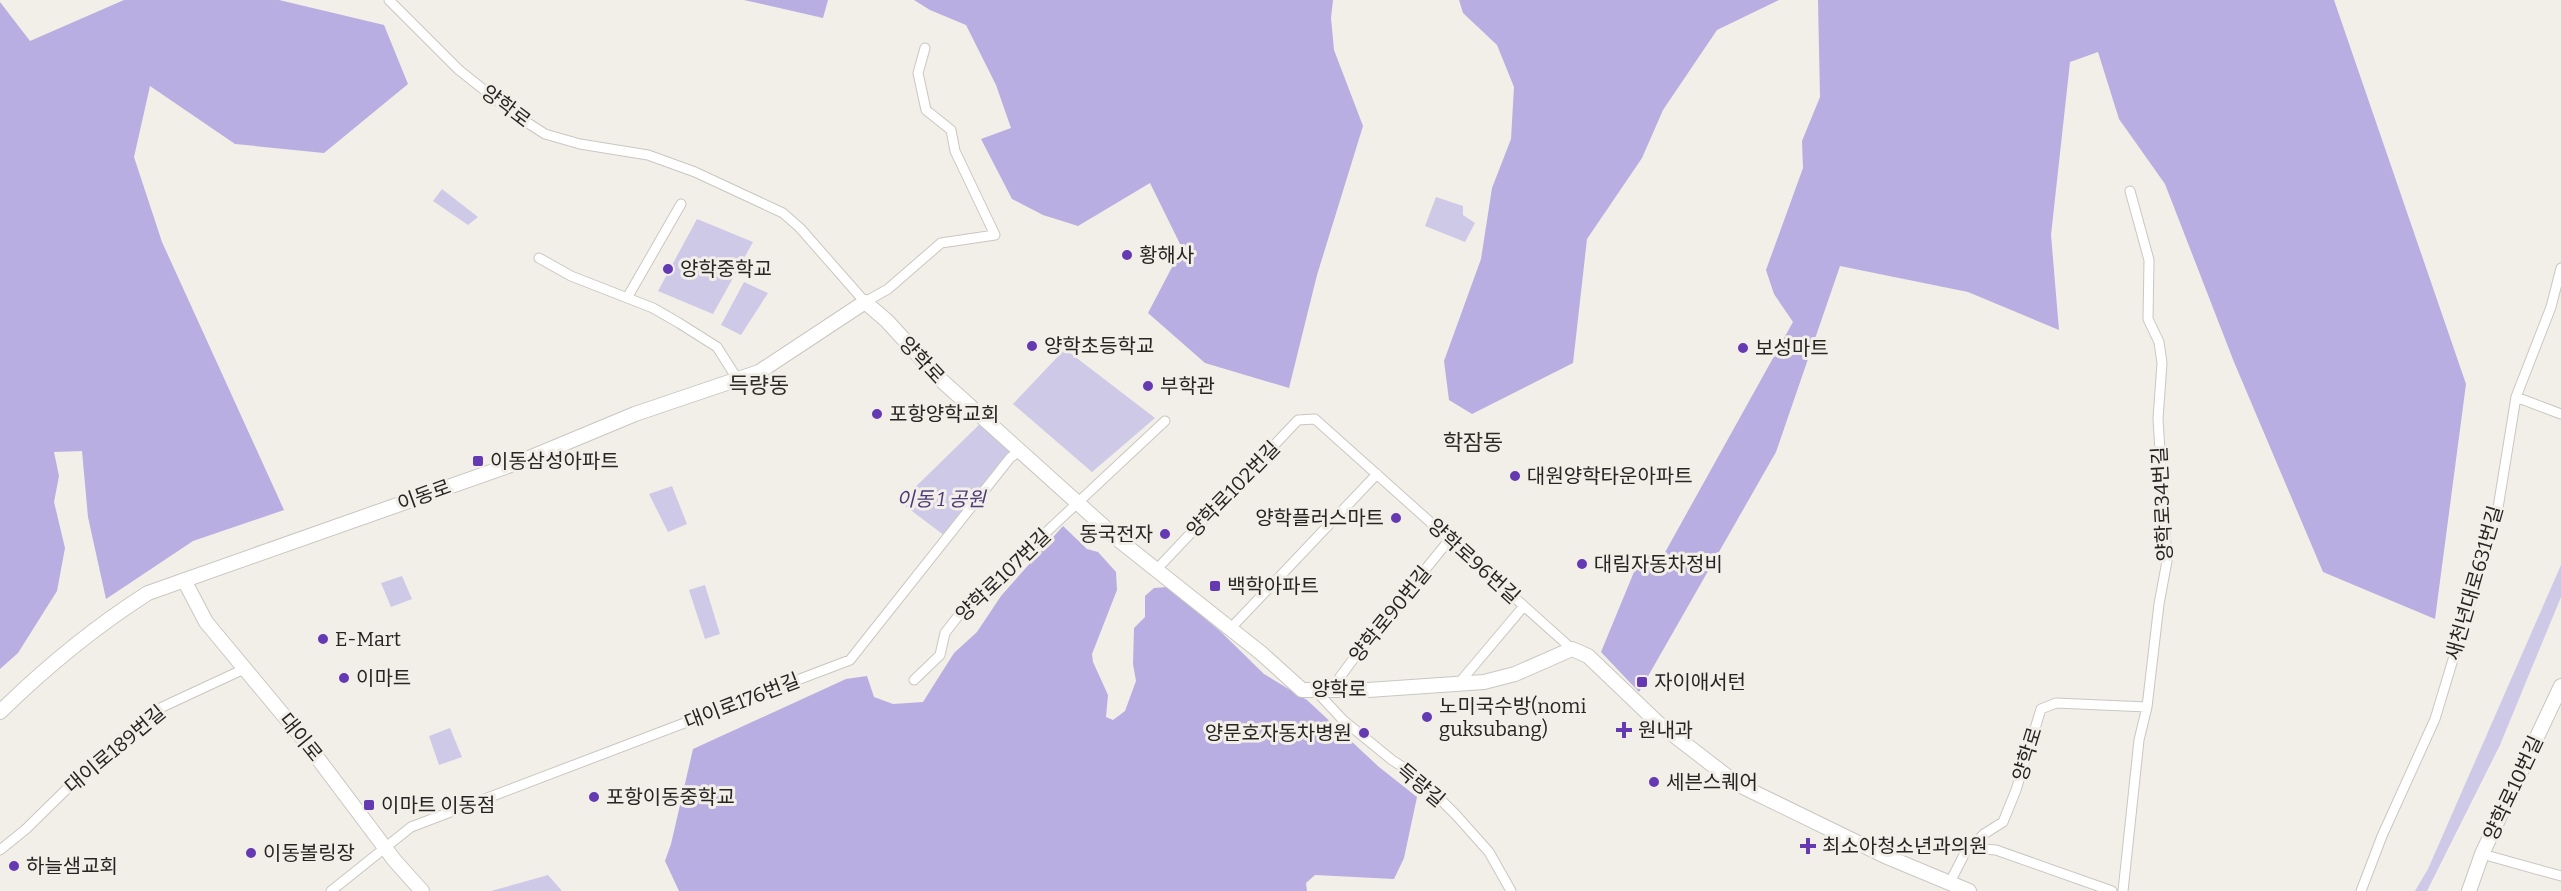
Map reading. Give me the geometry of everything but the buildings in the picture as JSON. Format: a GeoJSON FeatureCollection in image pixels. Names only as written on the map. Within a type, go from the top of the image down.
{"type":"FeatureCollection","features":[{"type":"Feature","properties":{"kind":"street","name":"양학로"},"geometry":{"type":"LineString","coordinates":[[389,0],[459,70],[544,134],[580,144],[648,155],[695,172],[783,213],[800,228],[865,302],[887,321],[941,380],[1155,571],[1230,629],[1302,690],[1334,691],[1484,682],[1515,674],[1572,649]]}},
{"type":"Feature","properties":{"kind":"street"},"geometry":{"type":"LineString","coordinates":[[865,302],[888,289],[941,243],[995,235],[955,151],[951,130],[926,110],[918,73],[925,48]]}},
{"type":"Feature","properties":{"kind":"street","name":"양학로34번길"},"geometry":{"type":"LineString","coordinates":[[2123,891],[2139,740],[2147,707],[2159,604],[2167,561],[2158,419],[2162,363],[2159,342],[2148,319],[2149,260],[2130,191]]}},
{"type":"Feature","properties":{"kind":"street"},"geometry":{"type":"LineString","coordinates":[[627,298],[681,204]]}},
{"type":"Feature","properties":{"kind":"street"},"geometry":{"type":"LineString","coordinates":[[539,258],[571,276],[653,308],[717,347],[738,380]]}},
{"type":"Feature","properties":{"kind":"street","name":"새천년대로631번길"},"geometry":{"type":"LineString","coordinates":[[2361,891],[2382,836],[2436,719],[2497,514],[2516,397],[2551,307],[2561,268]]}},
{"type":"Feature","properties":{"kind":"street","name":"이동로"},"geometry":{"type":"LineString","coordinates":[[0,712],[62,654],[148,593],[522,461],[635,414],[759,372],[865,302]]}},
{"type":"Feature","properties":{"kind":"street"},"geometry":{"type":"LineString","coordinates":[[2516,397],[2561,414]]}},
{"type":"Feature","properties":{"kind":"street","name":"양학로96번길"},"geometry":{"type":"LineString","coordinates":[[1315,418],[1572,649]]}},
{"type":"Feature","properties":{"kind":"street","name":"양학로102번길"},"geometry":{"type":"LineString","coordinates":[[1155,571],[1298,420],[1315,418]]}},
{"type":"Feature","properties":{"kind":"street","name":"양학로107번길"},"geometry":{"type":"LineString","coordinates":[[914,680],[940,655],[945,633],[962,611],[1165,421]]}},
{"type":"Feature","properties":{"kind":"street","name":"대이로176번길"},"geometry":{"type":"LineString","coordinates":[[331,891],[411,827],[850,660],[1009,461],[1021,450]]}},
{"type":"Feature","properties":{"kind":"street"},"geometry":{"type":"LineString","coordinates":[[1230,629],[1377,474]]}},
{"type":"Feature","properties":{"kind":"street","name":"양학로90번길"},"geometry":{"type":"LineString","coordinates":[[1334,691],[1340,677],[1363,646],[1450,539]]}},
{"type":"Feature","properties":{"kind":"street","name":"대이로"},"geometry":{"type":"LineString","coordinates":[[184,580],[201,614],[312,749],[385,847],[423,891]]}},
{"type":"Feature","properties":{"kind":"street"},"geometry":{"type":"LineString","coordinates":[[1460,682],[1524,606]]}},
{"type":"Feature","properties":{"kind":"street"},"geometry":{"type":"LineString","coordinates":[[1572,649],[1588,656],[1658,723],[1737,784],[1885,856],[1969,891]]}},
{"type":"Feature","properties":{"kind":"street","name":"대이로189번길"},"geometry":{"type":"LineString","coordinates":[[0,850],[26,829],[87,769],[158,709],[244,669]]}},
{"type":"Feature","properties":{"kind":"street","name":"양학로10번길"},"geometry":{"type":"LineString","coordinates":[[2469,891],[2482,854],[2561,686]]}},
{"type":"Feature","properties":{"kind":"street","name":"득량길"},"geometry":{"type":"LineString","coordinates":[[1316,691],[1343,720],[1392,760],[1418,777],[1456,815],[1489,852],[1511,891]]}},
{"type":"Feature","properties":{"kind":"street","name":"양학로"},"geometry":{"type":"LineString","coordinates":[[1950,882],[1970,848],[1984,834],[2002,822],[2016,790],[2041,709],[2056,703],[2147,707]]}},
{"type":"Feature","properties":{"kind":"street"},"geometry":{"type":"LineString","coordinates":[[1970,848],[1996,850],[2112,891]]}},
{"type":"Feature","properties":{"kind":"street"},"geometry":{"type":"LineString","coordinates":[[2482,854],[2561,876]]}},
{"type":"Feature","properties":{"kind":"green space"},"geometry":{"type":"Polygon","coordinates":[[[442,189],[478,217],[468,225],[433,201],[442,189]]]}},
{"type":"Feature","properties":{"kind":"green space"},"geometry":{"type":"Polygon","coordinates":[[[1436,197],[1463,206],[1463,215],[1475,223],[1465,242],[1425,226],[1436,197]]]}},
{"type":"Feature","properties":{"kind":"green space"},"geometry":{"type":"Polygon","coordinates":[[[697,219],[753,242],[713,314],[658,291],[697,219]]]}},
{"type":"Feature","properties":{"kind":"green space"},"geometry":{"type":"Polygon","coordinates":[[[744,282],[768,293],[741,335],[721,325],[744,282]]]}},
{"type":"Feature","properties":{"kind":"green space"},"geometry":{"type":"Polygon","coordinates":[[[1065,349],[1155,418],[1092,472],[1013,404],[1065,349]]]}},
{"type":"Feature","properties":{"kind":"green space","name":"이동 1 공원"},"geometry":{"type":"Polygon","coordinates":[[[984,420],[1021,450],[945,536],[900,502],[984,420]]]}},
{"type":"Feature","properties":{"kind":"green space"},"geometry":{"type":"Polygon","coordinates":[[[672,486],[687,524],[668,532],[649,494],[672,486]]]}},
{"type":"Feature","properties":{"kind":"green space"},"geometry":{"type":"Polygon","coordinates":[[[2561,565],[2561,597],[2500,745],[2427,891],[2415,891],[2428,869],[2561,565]]]}},
{"type":"Feature","properties":{"kind":"green space"},"geometry":{"type":"Polygon","coordinates":[[[402,576],[412,599],[391,607],[381,583],[402,576]]]}},
{"type":"Feature","properties":{"kind":"green space"},"geometry":{"type":"Polygon","coordinates":[[[705,585],[720,634],[705,639],[689,590],[705,585]]]}},
{"type":"Feature","properties":{"kind":"green space"},"geometry":{"type":"Polygon","coordinates":[[[450,728],[462,757],[439,765],[429,736],[450,728]]]}},
{"type":"Feature","properties":{"kind":"green space"},"geometry":{"type":"Polygon","coordinates":[[[548,875],[562,891],[491,891],[548,875]]]}},
{"type":"Feature","properties":{"kind":"shaded area"},"geometry":{"type":"Polygon","coordinates":[[[124,0],[279,0],[384,25],[408,84],[324,153],[235,144],[150,86],[134,157],[162,242],[284,510],[193,541],[106,599],[88,517],[82,451],[54,452],[59,476],[54,502],[65,548],[57,591],[18,653],[0,669],[0,2],[30,41],[124,0]]]}},
{"type":"Feature","properties":{"kind":"shaded area"},"geometry":{"type":"Polygon","coordinates":[[[744,0],[828,0],[823,18],[744,0]]]}},
{"type":"Feature","properties":{"kind":"shaded area"},"geometry":{"type":"Polygon","coordinates":[[[914,0],[1333,0],[1331,18],[1334,50],[1363,126],[1317,275],[1289,388],[1205,363],[1148,313],[1182,248],[1150,183],[1078,226],[1043,215],[1012,199],[981,139],[1011,128],[996,85],[966,25],[930,10],[914,0]]]}},
{"type":"Feature","properties":{"kind":"shaded area"},"geometry":{"type":"Polygon","coordinates":[[[1459,0],[1779,0],[1717,30],[1663,110],[1642,158],[1587,239],[1573,363],[1472,414],[1449,400],[1444,361],[1481,259],[1492,188],[1511,139],[1514,87],[1497,45],[1463,13],[1459,0]]]}},
{"type":"Feature","properties":{"kind":"shaded area"},"geometry":{"type":"Polygon","coordinates":[[[1818,0],[2334,0],[2466,384],[2435,619],[2323,572],[2234,362],[2165,184],[2119,119],[2098,52],[2070,62],[2051,235],[2059,330],[1968,292],[1840,266],[1776,452],[1639,692],[1601,652],[1641,555],[1663,556],[1793,322],[1774,294],[1766,270],[1803,168],[1802,141],[1820,97],[1818,0]]]}},
{"type":"Feature","properties":{"kind":"shaded area"},"geometry":{"type":"Polygon","coordinates":[[[1063,526],[1087,549],[1098,552],[1116,572],[1117,590],[1092,654],[1093,662],[1108,695],[1106,717],[1113,720],[1125,711],[1136,681],[1133,664],[1134,628],[1145,617],[1145,596],[1154,588],[1167,587],[1220,631],[1264,674],[1307,700],[1379,767],[1417,797],[1404,858],[1394,879],[1315,875],[1306,883],[1307,891],[679,891],[665,861],[693,749],[846,679],[867,676],[874,697],[893,704],[923,702],[954,653],[977,632],[1001,596],[1063,526]]]}},
{"type":"Feature","properties":{"kind":"place","name":"황해사"},"geometry":{"type":"Point","coordinates":[1127,255]}},
{"type":"Feature","properties":{"kind":"place","name":"양학중학교"},"geometry":{"type":"Point","coordinates":[668,269]}},
{"type":"Feature","properties":{"kind":"place","name":"양학초등학교"},"geometry":{"type":"Point","coordinates":[1032,346]}},
{"type":"Feature","properties":{"kind":"place","name":"보성마트"},"geometry":{"type":"Point","coordinates":[1743,348]}},
{"type":"Feature","properties":{"kind":"place","name":"부학관"},"geometry":{"type":"Point","coordinates":[1148,386]}},
{"type":"Feature","properties":{"kind":"place","name":"포항양학교회"},"geometry":{"type":"Point","coordinates":[877,414]}},
{"type":"Feature","properties":{"kind":"place","name":"이동삼성아파트"},"geometry":{"type":"Point","coordinates":[478,461]}},
{"type":"Feature","properties":{"kind":"place","name":"대원양학타운아파트"},"geometry":{"type":"Point","coordinates":[1515,476]}},
{"type":"Feature","properties":{"kind":"place","name":"양학플러스마트"},"geometry":{"type":"Point","coordinates":[1396,518]}},
{"type":"Feature","properties":{"kind":"place","name":"동국전자"},"geometry":{"type":"Point","coordinates":[1165,534]}},
{"type":"Feature","properties":{"kind":"place","name":"대림자동차정비"},"geometry":{"type":"Point","coordinates":[1582,564]}},
{"type":"Feature","properties":{"kind":"place","name":"백학아파트"},"geometry":{"type":"Point","coordinates":[1215,586]}},
{"type":"Feature","properties":{"kind":"place","name":"E-Mart"},"geometry":{"type":"Point","coordinates":[323,639]}},
{"type":"Feature","properties":{"kind":"place","name":"이마트"},"geometry":{"type":"Point","coordinates":[344,678]}},
{"type":"Feature","properties":{"kind":"place","name":"자이애서턴"},"geometry":{"type":"Point","coordinates":[1642,682]}},
{"type":"Feature","properties":{"kind":"place","name":"노미국수방(nomi guksubang)"},"geometry":{"type":"Point","coordinates":[1427,717]}},
{"type":"Feature","properties":{"kind":"place","name":"원내과"},"geometry":{"type":"Point","coordinates":[1624,730]}},
{"type":"Feature","properties":{"kind":"place","name":"양문호자동차병원"},"geometry":{"type":"Point","coordinates":[1364,733]}},
{"type":"Feature","properties":{"kind":"place","name":"세븐스퀘어"},"geometry":{"type":"Point","coordinates":[1654,782]}},
{"type":"Feature","properties":{"kind":"place","name":"포항이동중학교"},"geometry":{"type":"Point","coordinates":[594,797]}},
{"type":"Feature","properties":{"kind":"place","name":"이마트 이동점"},"geometry":{"type":"Point","coordinates":[369,805]}},
{"type":"Feature","properties":{"kind":"place","name":"최소아청소년과의원"},"geometry":{"type":"Point","coordinates":[1808,846]}},
{"type":"Feature","properties":{"kind":"place","name":"이동볼링장"},"geometry":{"type":"Point","coordinates":[251,853]}},
{"type":"Feature","properties":{"kind":"place","name":"하늘샘교회"},"geometry":{"type":"Point","coordinates":[14,866]}},
{"type":"Feature","properties":{"kind":"district","name":"득량동"},"geometry":{"type":"Point","coordinates":[759,385]}},
{"type":"Feature","properties":{"kind":"district","name":"학잠동"},"geometry":{"type":"Point","coordinates":[1473,442]}}]}
